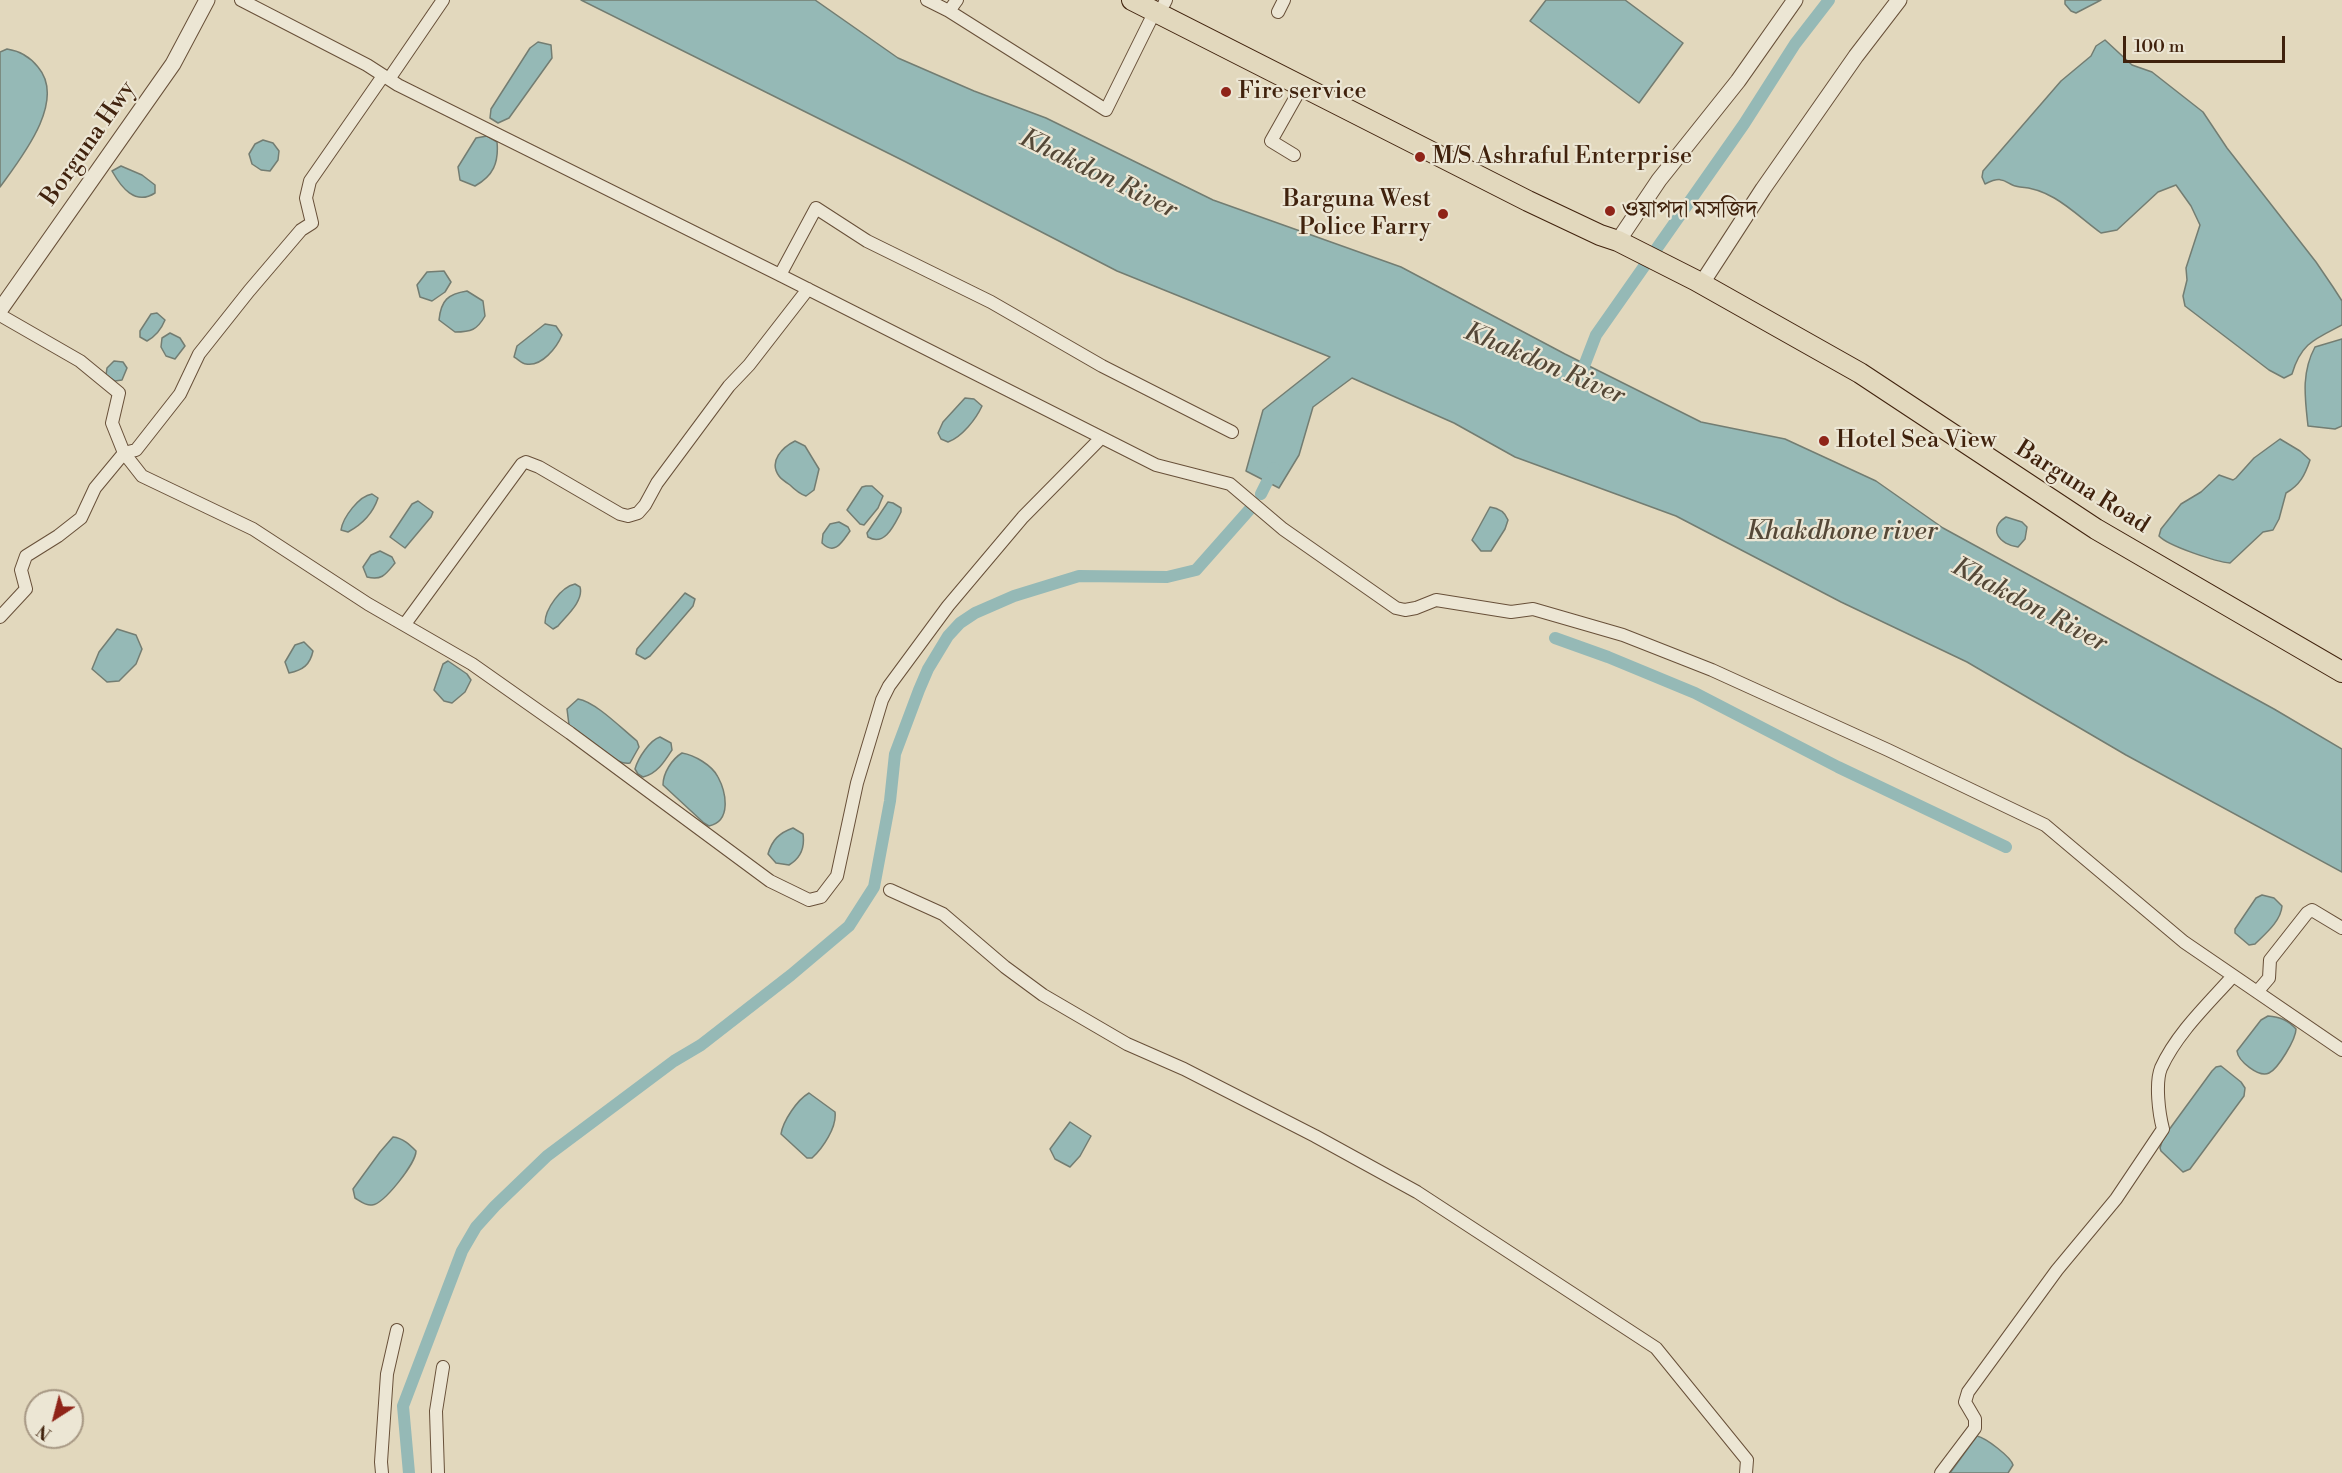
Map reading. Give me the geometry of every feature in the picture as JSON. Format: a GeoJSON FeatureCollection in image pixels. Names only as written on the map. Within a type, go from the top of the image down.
{"type":"FeatureCollection","features":[{"type":"Feature","properties":{"kind":"main road","name":"Barguna Road"},"geometry":{"type":"LineString","coordinates":[[1132,0],[1160,4],[1576,212],[1621,243]]}},
{"type":"Feature","properties":{"kind":"main road","name":"Barguna Road"},"geometry":{"type":"LineString","coordinates":[[1160,4],[1302,86],[1528,201],[1698,281],[1860,374],[2096,529],[2342,672]]}},
{"type":"Feature","properties":{"kind":"street","name":"Borguna Hwy"},"geometry":{"type":"LineString","coordinates":[[0,310],[173,64],[207,0]]}},
{"type":"Feature","properties":{"kind":"street"},"geometry":{"type":"LineString","coordinates":[[241,0],[386,77],[1156,465],[1230,484],[1283,529],[1396,608],[1405,610],[1416,608],[1436,600],[1511,612],[1533,609],[1623,635],[1701,666],[1888,750],[2045,825],[2184,942],[2342,1050]]}},
{"type":"Feature","properties":{"kind":"street"},"geometry":{"type":"LineString","coordinates":[[0,617],[26,590],[21,570],[26,556],[81,518],[96,488],[124,453],[136,450],[180,394],[199,354],[206,345],[301,230],[312,224],[306,198],[310,181],[443,0]]}},
{"type":"Feature","properties":{"kind":"street"},"geometry":{"type":"LineString","coordinates":[[927,0],[1106,110],[1160,4]]}},
{"type":"Feature","properties":{"kind":"street"},"geometry":{"type":"LineString","coordinates":[[949,12],[957,0]]}},
{"type":"Feature","properties":{"kind":"street"},"geometry":{"type":"LineString","coordinates":[[1278,12],[1284,0]]}},
{"type":"Feature","properties":{"kind":"street"},"geometry":{"type":"LineString","coordinates":[[1621,243],[1659,180],[1738,81],[1795,0]]}},
{"type":"Feature","properties":{"kind":"street"},"geometry":{"type":"LineString","coordinates":[[1698,281],[1856,56],[1899,0]]}},
{"type":"Feature","properties":{"kind":"street"},"geometry":{"type":"LineString","coordinates":[[1294,155],[1271,141],[1302,86]]}},
{"type":"Feature","properties":{"kind":"street"},"geometry":{"type":"LineString","coordinates":[[780,275],[816,208],[867,240],[991,302],[1102,366],[1232,432]]}},
{"type":"Feature","properties":{"kind":"street"},"geometry":{"type":"LineString","coordinates":[[405,624],[522,464],[526,462],[539,467],[620,514],[628,516],[638,513],[657,483],[729,386],[749,365],[808,289]]}},
{"type":"Feature","properties":{"kind":"street"},"geometry":{"type":"LineString","coordinates":[[0,315],[80,361],[119,393],[112,423],[124,453],[142,476],[253,529],[368,604],[472,664],[570,733],[770,881],[809,900],[821,897],[837,876],[857,783],[882,700],[889,686],[948,606],[1023,516],[1101,438]]}},
{"type":"Feature","properties":{"kind":"street"},"geometry":{"type":"LineString","coordinates":[[890,890],[944,914],[1005,967],[1043,995],[1126,1044],[1184,1069],[1315,1136],[1417,1192],[1656,1348],[1747,1460],[1746,1473]]}},
{"type":"Feature","properties":{"kind":"street"},"geometry":{"type":"LineString","coordinates":[[2257,992],[2269,978],[2270,960],[2307,913],[2312,910],[2342,928]]}},
{"type":"Feature","properties":{"kind":"street"},"geometry":{"type":"LineString","coordinates":[[1941,1473],[1975,1428],[1975,1419],[1965,1402],[1968,1392],[2058,1270],[2116,1199],[2163,1129],[2159,1114],[2160,1070],[2182,1034],[2233,976]]}},
{"type":"Feature","properties":{"kind":"street"},"geometry":{"type":"LineString","coordinates":[[382,1473],[387,1374],[397,1330]]}},
{"type":"Feature","properties":{"kind":"street"},"geometry":{"type":"LineString","coordinates":[[438,1473],[436,1411],[443,1367]]}},
{"type":"Feature","properties":{"kind":"water","name":"Khakdhone river"},"geometry":{"type":"Polygon","coordinates":[[[581,0],[815,0],[898,58],[974,91],[1046,118],[1213,200],[1401,267],[1565,354],[1701,422],[1785,439],[1876,481],[1943,528],[2274,709],[2342,749],[2342,872],[2126,755],[1967,662],[1841,602],[1676,516],[1515,457],[1454,423],[1352,378],[1313,407],[1299,455],[1279,488],[1246,471],[1263,410],[1330,357],[1117,271],[904,161],[581,0]]]}},
{"type":"Feature","properties":{"kind":"water"},"geometry":{"type":"Polygon","coordinates":[[[1546,0],[1625,0],[1683,43],[1639,103],[1530,21],[1546,0]]]}},
{"type":"Feature","properties":{"kind":"water"},"geometry":{"type":"Polygon","coordinates":[[[2065,0],[2101,0],[2076,13],[2065,4],[2065,0]]]}},
{"type":"Feature","properties":{"kind":"water"},"geometry":{"type":"Polygon","coordinates":[[[2105,40],[2132,65],[2152,72],[2203,112],[2227,148],[2316,262],[2342,301],[2342,325],[2310,343],[2300,355],[2292,374],[2284,378],[2269,370],[2185,306],[2183,296],[2187,280],[2186,268],[2200,225],[2191,206],[2176,185],[2158,192],[2117,230],[2101,233],[2043,192],[2015,186],[2002,180],[1985,184],[1982,177],[1983,171],[2061,81],[2091,56],[2096,46],[2105,40]]]}},
{"type":"Feature","properties":{"kind":"water"},"geometry":{"type":"Polygon","coordinates":[[[538,42],[551,45],[552,58],[509,118],[498,123],[490,118],[491,109],[530,48],[538,42]]]}},
{"type":"Feature","properties":{"kind":"water"},"geometry":{"type":"Polygon","coordinates":[[[7,49],[25,55],[38,67],[46,81],[47,96],[38,129],[0,187],[0,52],[7,49]]]}},
{"type":"Feature","properties":{"kind":"water"},"geometry":{"type":"Polygon","coordinates":[[[487,136],[497,142],[496,163],[490,173],[475,186],[460,180],[458,167],[476,138],[487,136]]]}},
{"type":"Feature","properties":{"kind":"water"},"geometry":{"type":"Polygon","coordinates":[[[263,140],[273,143],[279,151],[278,160],[270,171],[261,170],[252,164],[249,154],[255,144],[263,140]]]}},
{"type":"Feature","properties":{"kind":"water"},"geometry":{"type":"Polygon","coordinates":[[[121,166],[142,175],[155,185],[155,193],[141,197],[129,193],[112,171],[121,166]]]}},
{"type":"Feature","properties":{"kind":"water"},"geometry":{"type":"Polygon","coordinates":[[[444,271],[451,282],[445,292],[432,301],[420,297],[417,285],[427,272],[444,271]]]}},
{"type":"Feature","properties":{"kind":"water"},"geometry":{"type":"Polygon","coordinates":[[[467,291],[483,301],[485,316],[473,329],[455,332],[439,320],[442,307],[450,296],[467,291]]]}},
{"type":"Feature","properties":{"kind":"water"},"geometry":{"type":"Polygon","coordinates":[[[157,313],[165,320],[158,332],[147,341],[140,337],[140,331],[151,314],[157,313]]]}},
{"type":"Feature","properties":{"kind":"water"},"geometry":{"type":"Polygon","coordinates":[[[545,324],[556,326],[562,335],[548,355],[532,364],[523,363],[514,357],[517,346],[545,324]]]}},
{"type":"Feature","properties":{"kind":"water"},"geometry":{"type":"Polygon","coordinates":[[[170,333],[180,338],[185,346],[175,359],[166,356],[161,347],[162,338],[170,333]]]}},
{"type":"Feature","properties":{"kind":"water"},"geometry":{"type":"Polygon","coordinates":[[[2342,339],[2342,426],[2335,429],[2308,426],[2305,386],[2311,357],[2315,347],[2342,339]]]}},
{"type":"Feature","properties":{"kind":"water"},"geometry":{"type":"Polygon","coordinates":[[[114,361],[123,362],[127,368],[122,380],[115,381],[106,375],[107,368],[114,361]]]}},
{"type":"Feature","properties":{"kind":"water"},"geometry":{"type":"Polygon","coordinates":[[[965,398],[974,399],[982,406],[968,427],[958,436],[948,442],[941,439],[938,433],[943,422],[965,398]]]}},
{"type":"Feature","properties":{"kind":"water"},"geometry":{"type":"Polygon","coordinates":[[[2280,439],[2310,460],[2301,479],[2286,493],[2279,519],[2273,530],[2263,532],[2230,563],[2193,553],[2159,536],[2161,529],[2181,504],[2201,492],[2219,475],[2233,480],[2254,458],[2280,439]]]}},
{"type":"Feature","properties":{"kind":"water"},"geometry":{"type":"Polygon","coordinates":[[[795,441],[805,446],[819,469],[814,490],[806,496],[779,476],[775,465],[778,455],[795,441]]]}},
{"type":"Feature","properties":{"kind":"water"},"geometry":{"type":"Polygon","coordinates":[[[872,486],[883,496],[878,508],[864,525],[860,524],[847,510],[862,487],[872,486]]]}},
{"type":"Feature","properties":{"kind":"water"},"geometry":{"type":"Polygon","coordinates":[[[372,494],[378,498],[366,518],[348,532],[341,530],[352,508],[372,494]]]}},
{"type":"Feature","properties":{"kind":"water"},"geometry":{"type":"Polygon","coordinates":[[[418,501],[433,512],[405,548],[390,537],[412,504],[418,501]]]}},
{"type":"Feature","properties":{"kind":"water"},"geometry":{"type":"Polygon","coordinates":[[[888,502],[901,508],[895,523],[884,537],[874,539],[868,537],[867,533],[888,502]]]}},
{"type":"Feature","properties":{"kind":"water"},"geometry":{"type":"Polygon","coordinates":[[[1490,507],[1501,511],[1508,520],[1491,551],[1481,551],[1472,540],[1490,507]]]}},
{"type":"Feature","properties":{"kind":"water"},"geometry":{"type":"Polygon","coordinates":[[[2006,517],[2022,522],[2027,527],[2025,539],[2018,547],[2006,543],[1998,536],[1997,526],[2006,517]]]}},
{"type":"Feature","properties":{"kind":"water"},"geometry":{"type":"Polygon","coordinates":[[[839,522],[848,527],[850,531],[838,546],[827,547],[822,543],[823,534],[830,524],[839,522]]]}},
{"type":"Feature","properties":{"kind":"water"},"geometry":{"type":"Polygon","coordinates":[[[380,551],[392,557],[395,563],[380,577],[367,577],[363,567],[371,555],[380,551]]]}},
{"type":"Feature","properties":{"kind":"water"},"geometry":{"type":"Polygon","coordinates":[[[575,584],[580,587],[581,592],[577,603],[553,629],[545,623],[548,611],[564,589],[575,584]]]}},
{"type":"Feature","properties":{"kind":"water"},"geometry":{"type":"Polygon","coordinates":[[[685,593],[695,599],[693,606],[650,656],[645,659],[636,654],[637,649],[685,593]]]}},
{"type":"Feature","properties":{"kind":"water"},"geometry":{"type":"Polygon","coordinates":[[[117,629],[136,635],[142,649],[136,664],[119,681],[107,682],[92,669],[99,652],[117,629]]]}},
{"type":"Feature","properties":{"kind":"water"},"geometry":{"type":"Polygon","coordinates":[[[304,642],[313,651],[310,660],[302,668],[289,673],[285,662],[295,645],[304,642]]]}},
{"type":"Feature","properties":{"kind":"water"},"geometry":{"type":"Polygon","coordinates":[[[448,661],[467,674],[471,680],[465,692],[452,703],[444,701],[434,690],[443,664],[448,661]]]}},
{"type":"Feature","properties":{"kind":"water"},"geometry":{"type":"Polygon","coordinates":[[[578,699],[601,710],[637,741],[639,747],[630,763],[616,760],[569,725],[567,709],[578,699]]]}},
{"type":"Feature","properties":{"kind":"water"},"geometry":{"type":"Polygon","coordinates":[[[660,737],[671,743],[672,750],[656,770],[643,777],[635,769],[648,746],[660,737]]]}},
{"type":"Feature","properties":{"kind":"water"},"geometry":{"type":"Polygon","coordinates":[[[682,753],[712,768],[723,790],[724,812],[716,823],[709,826],[663,785],[669,767],[682,753]]]}},
{"type":"Feature","properties":{"kind":"water"},"geometry":{"type":"Polygon","coordinates":[[[793,828],[803,834],[801,852],[797,859],[789,865],[776,863],[768,854],[772,845],[780,835],[793,828]]]}},
{"type":"Feature","properties":{"kind":"water"},"geometry":{"type":"Polygon","coordinates":[[[2262,895],[2274,898],[2282,906],[2281,912],[2268,932],[2255,944],[2249,945],[2235,933],[2235,929],[2256,898],[2262,895]]]}},
{"type":"Feature","properties":{"kind":"water"},"geometry":{"type":"Polygon","coordinates":[[[2268,1016],[2284,1020],[2296,1029],[2293,1040],[2281,1060],[2273,1070],[2265,1074],[2250,1068],[2237,1051],[2261,1020],[2268,1016]]]}},
{"type":"Feature","properties":{"kind":"water"},"geometry":{"type":"Polygon","coordinates":[[[2221,1066],[2241,1082],[2245,1088],[2244,1096],[2190,1169],[2183,1172],[2161,1151],[2163,1138],[2212,1071],[2221,1066]]]}},
{"type":"Feature","properties":{"kind":"water"},"geometry":{"type":"Polygon","coordinates":[[[809,1093],[835,1112],[834,1124],[828,1137],[812,1158],[807,1158],[781,1134],[791,1111],[809,1093]]]}},
{"type":"Feature","properties":{"kind":"water"},"geometry":{"type":"Polygon","coordinates":[[[1070,1122],[1091,1136],[1080,1156],[1070,1167],[1055,1159],[1050,1149],[1070,1122]]]}},
{"type":"Feature","properties":{"kind":"water"},"geometry":{"type":"Polygon","coordinates":[[[393,1137],[411,1146],[416,1151],[415,1157],[384,1198],[372,1205],[365,1204],[355,1198],[353,1189],[393,1137]]]}},
{"type":"Feature","properties":{"kind":"water"},"geometry":{"type":"Polygon","coordinates":[[[1977,1436],[2008,1457],[2013,1465],[2008,1473],[1950,1473],[1977,1436]]]}},
{"type":"Feature","properties":{"kind":"waterway","name":"Khakdon River"},"geometry":{"type":"LineString","coordinates":[[1579,379],[1596,335],[1744,124],[1795,44],[1829,0]]}},
{"type":"Feature","properties":{"kind":"waterway"},"geometry":{"type":"LineString","coordinates":[[1261,494],[1274,468]]}},
{"type":"Feature","properties":{"kind":"waterway"},"geometry":{"type":"LineString","coordinates":[[409,1473],[403,1406],[462,1251],[476,1227],[547,1156],[674,1061],[701,1045],[791,975],[849,926],[874,887],[890,801],[895,754],[928,669],[948,636],[960,623],[975,613],[1014,596],[1079,576],[1167,577],[1196,570],[1250,509]]}},
{"type":"Feature","properties":{"kind":"waterway"},"geometry":{"type":"LineString","coordinates":[[1555,638],[1695,693],[1838,767],[2006,847]]}},
{"type":"Feature","properties":{"kind":"place","name":"Fire service"},"geometry":{"type":"Point","coordinates":[1226,92]}},
{"type":"Feature","properties":{"kind":"place","name":"M/S Ashraful Enterprise"},"geometry":{"type":"Point","coordinates":[1420,157]}},
{"type":"Feature","properties":{"kind":"place","name":"ওয়াপদা মসজিদ"},"geometry":{"type":"Point","coordinates":[1610,211]}},
{"type":"Feature","properties":{"kind":"place","name":"Barguna West Police Farry"},"geometry":{"type":"Point","coordinates":[1443,214]}},
{"type":"Feature","properties":{"kind":"place","name":"Hotel Sea View"},"geometry":{"type":"Point","coordinates":[1824,441]}}]}
